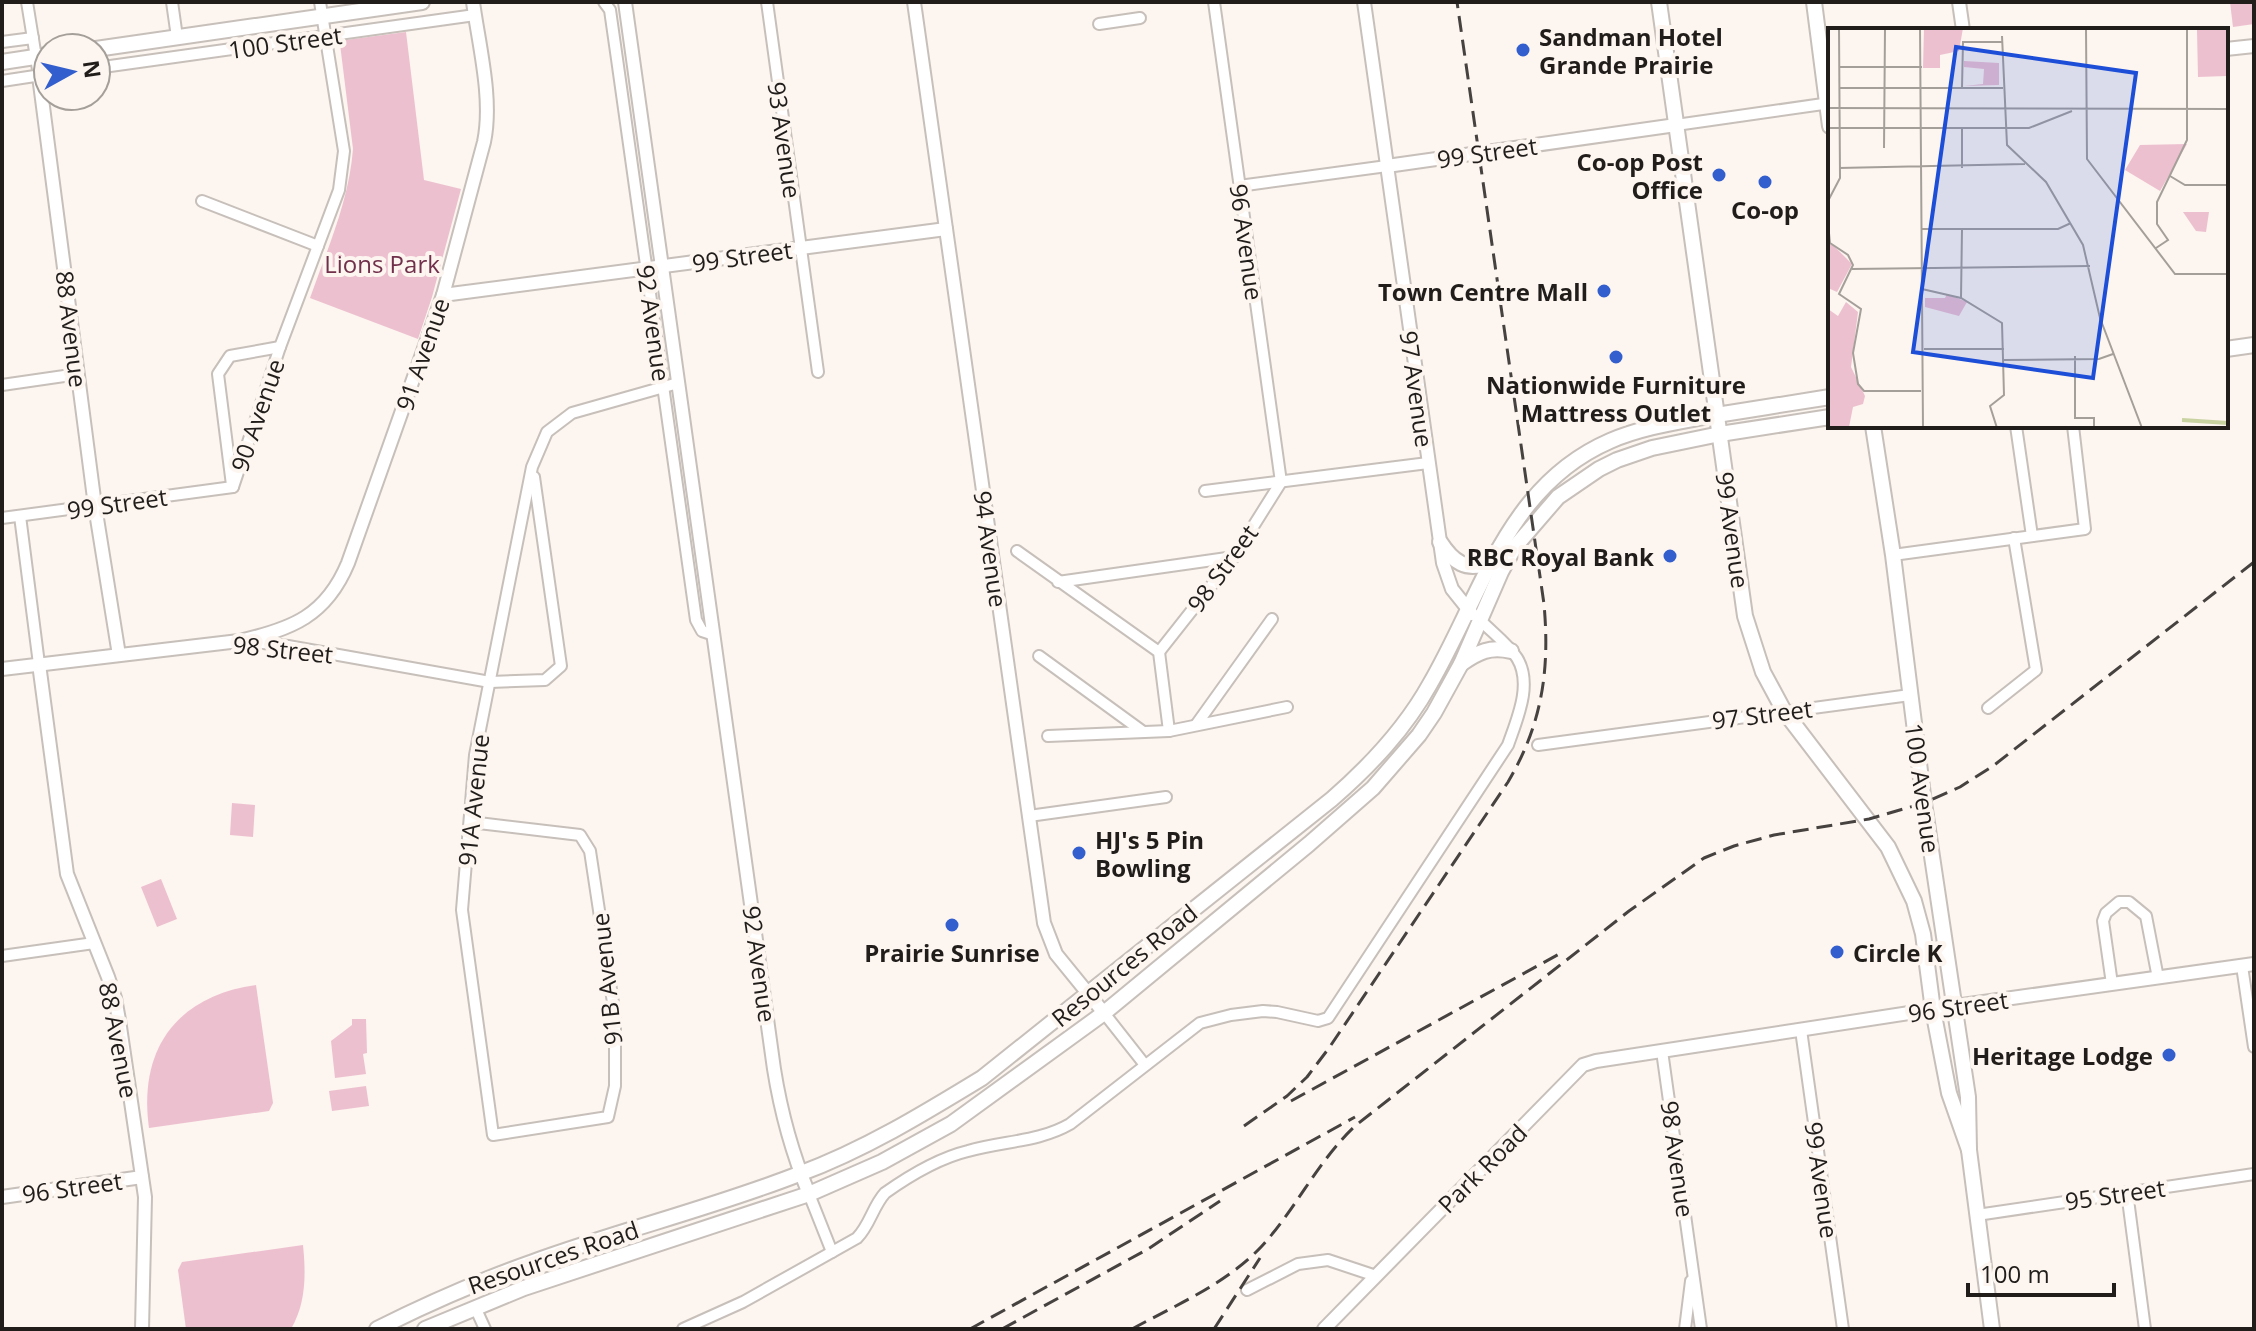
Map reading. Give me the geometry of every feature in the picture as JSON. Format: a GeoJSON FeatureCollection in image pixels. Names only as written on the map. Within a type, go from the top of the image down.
{"type":"FeatureCollection","features":[{"type":"Feature","properties":{"kind":"main road","name":"100 Street"},"geometry":{"type":"LineString","coordinates":[[112,47],[321,9],[422,2]]}},
{"type":"Feature","properties":{"kind":"main road","name":"99 Avenue"},"geometry":{"type":"LineString","coordinates":[[1659,2],[1745,616],[1763,672],[1784,711],[1869,819],[1901,872],[1914,901],[1923,934],[1933,1010]]}},
{"type":"Feature","properties":{"kind":"main road"},"geometry":{"type":"LineString","coordinates":[[1814,2],[1828,103]]}},
{"type":"Feature","properties":{"kind":"main road"},"geometry":{"type":"LineString","coordinates":[[2,62],[32,58]]}},
{"type":"Feature","properties":{"kind":"main road"},"geometry":{"type":"LineString","coordinates":[[2228,349],[2254,345]]}},
{"type":"Feature","properties":{"kind":"main road"},"geometry":{"type":"LineString","coordinates":[[1717,415],[1828,397]]}},
{"type":"Feature","properties":{"kind":"main road","name":"Resources Road"},"geometry":{"type":"LineString","coordinates":[[377,1329],[443,1296],[534,1261],[801,1174],[922,1114],[982,1078],[1072,1009],[1087,993],[1332,799],[1370,765],[1416,707],[1438,671],[1490,562],[1530,502],[1550,481],[1578,459],[1609,441],[1658,425],[1717,415]]}},
{"type":"Feature","properties":{"kind":"main road"},"geometry":{"type":"LineString","coordinates":[[1720,434],[1828,417]]}},
{"type":"Feature","properties":{"kind":"main road","name":"100 Avenue"},"geometry":{"type":"LineString","coordinates":[[1873,428],[1968,1097],[1969,1150],[1992,1329]]}},
{"type":"Feature","properties":{"kind":"main road","name":"Resources Road"},"geometry":{"type":"LineString","coordinates":[[425,1329],[524,1288],[809,1194],[882,1162],[951,1124],[1104,1013],[1373,788],[1419,735],[1443,698],[1514,548],[1558,497],[1617,460],[1652,448],[1720,434]]}},
{"type":"Feature","properties":{"kind":"main road"},"geometry":{"type":"LineString","coordinates":[[1440,542],[1450,557],[1465,566],[1490,562]]}},
{"type":"Feature","properties":{"kind":"main road"},"geometry":{"type":"LineString","coordinates":[[1461,664],[1477,653],[1490,649],[1511,651]]}},
{"type":"Feature","properties":{"kind":"main road","name":"100 Avenue"},"geometry":{"type":"LineString","coordinates":[[1933,1010],[1949,1093],[1969,1150]]}},
{"type":"Feature","properties":{"kind":"street","name":"88 Avenue"},"geometry":{"type":"LineString","coordinates":[[27,2],[32,32]]}},
{"type":"Feature","properties":{"kind":"street"},"geometry":{"type":"LineString","coordinates":[[172,2],[177,37]]}},
{"type":"Feature","properties":{"kind":"street","name":"92 Avenue"},"geometry":{"type":"LineString","coordinates":[[604,2],[610,10],[612,22],[696,620],[702,631],[714,635]]}},
{"type":"Feature","properties":{"kind":"street","name":"92 Avenue"},"geometry":{"type":"LineString","coordinates":[[625,2],[777,1092],[809,1194]]}},
{"type":"Feature","properties":{"kind":"street","name":"93 Avenue"},"geometry":{"type":"LineString","coordinates":[[767,2],[818,372]]}},
{"type":"Feature","properties":{"kind":"street","name":"94 Avenue"},"geometry":{"type":"LineString","coordinates":[[914,2],[1044,923],[1056,954],[1145,1065]]}},
{"type":"Feature","properties":{"kind":"street","name":"96 Avenue"},"geometry":{"type":"LineString","coordinates":[[1214,2],[1281,482]]}},
{"type":"Feature","properties":{"kind":"street","name":"97 Avenue"},"geometry":{"type":"LineString","coordinates":[[1364,2],[1440,542],[1448,582],[1467,609],[1481,621]]}},
{"type":"Feature","properties":{"kind":"street"},"geometry":{"type":"LineString","coordinates":[[1959,2],[1963,28]]}},
{"type":"Feature","properties":{"kind":"street","name":"100 Street"},"geometry":{"type":"LineString","coordinates":[[112,66],[325,37],[474,8]]}},
{"type":"Feature","properties":{"kind":"street","name":"91 Avenue"},"geometry":{"type":"LineString","coordinates":[[239,641],[271,634],[305,619],[331,595],[340,581],[425,351],[487,132],[486,97],[474,8]]}},
{"type":"Feature","properties":{"kind":"street","name":"90 Avenue"},"geometry":{"type":"LineString","coordinates":[[233,487],[280,347],[339,190],[344,151],[321,9]]}},
{"type":"Feature","properties":{"kind":"street"},"geometry":{"type":"LineString","coordinates":[[1099,24],[1140,18]]}},
{"type":"Feature","properties":{"kind":"street"},"geometry":{"type":"LineString","coordinates":[[2,42],[32,38]]}},
{"type":"Feature","properties":{"kind":"street"},"geometry":{"type":"LineString","coordinates":[[2228,49],[2254,46]]}},
{"type":"Feature","properties":{"kind":"street"},"geometry":{"type":"LineString","coordinates":[[2,81],[32,77]]}},
{"type":"Feature","properties":{"kind":"street","name":"99 Street"},"geometry":{"type":"LineString","coordinates":[[1239,186],[1828,103]]}},
{"type":"Feature","properties":{"kind":"street","name":"88 Avenue"},"geometry":{"type":"LineString","coordinates":[[48,112],[95,506],[119,655]]}},
{"type":"Feature","properties":{"kind":"street"},"geometry":{"type":"LineString","coordinates":[[202,201],[318,246]]}},
{"type":"Feature","properties":{"kind":"street","name":"99 Street"},"geometry":{"type":"LineString","coordinates":[[443,295],[946,229]]}},
{"type":"Feature","properties":{"kind":"street","name":"90 Avenue"},"geometry":{"type":"LineString","coordinates":[[233,487],[218,374],[230,356],[280,347]]}},
{"type":"Feature","properties":{"kind":"street"},"geometry":{"type":"LineString","coordinates":[[2,385],[78,374]]}},
{"type":"Feature","properties":{"kind":"street","name":"91A Avenue"},"geometry":{"type":"LineString","coordinates":[[608,1117],[493,1135],[462,910],[475,755],[532,467],[547,432],[572,413],[678,383]]}},
{"type":"Feature","properties":{"kind":"street"},"geometry":{"type":"LineString","coordinates":[[2016,428],[2032,536]]}},
{"type":"Feature","properties":{"kind":"street"},"geometry":{"type":"LineString","coordinates":[[1893,555],[2085,529],[2073,428]]}},
{"type":"Feature","properties":{"kind":"street","name":"98 Street"},"geometry":{"type":"LineString","coordinates":[[1205,491],[1428,463]]}},
{"type":"Feature","properties":{"kind":"street","name":"98 Street"},"geometry":{"type":"LineString","coordinates":[[2,669],[239,641],[288,646],[490,682],[545,680],[561,666],[532,467]]}},
{"type":"Feature","properties":{"kind":"street","name":"98 Street"},"geometry":{"type":"LineString","coordinates":[[1159,652],[1234,557],[1281,482]]}},
{"type":"Feature","properties":{"kind":"street","name":"99 Street"},"geometry":{"type":"LineString","coordinates":[[2,518],[233,487]]}},
{"type":"Feature","properties":{"kind":"street"},"geometry":{"type":"LineString","coordinates":[[20,516],[39,664]]}},
{"type":"Feature","properties":{"kind":"street"},"geometry":{"type":"LineString","coordinates":[[1988,708],[2036,670],[2014,538]]}},
{"type":"Feature","properties":{"kind":"street"},"geometry":{"type":"LineString","coordinates":[[1017,551],[1159,652],[1169,731]]}},
{"type":"Feature","properties":{"kind":"street"},"geometry":{"type":"LineString","coordinates":[[1058,582],[1234,557]]}},
{"type":"Feature","properties":{"kind":"street"},"geometry":{"type":"LineString","coordinates":[[1196,725],[1272,619]]}},
{"type":"Feature","properties":{"kind":"street"},"geometry":{"type":"LineString","coordinates":[[683,1329],[743,1302],[857,1238],[864,1231],[879,1199],[939,1162],[967,1151],[1058,1131],[1070,1124],[1192,1028],[1215,1018],[1263,1011],[1318,1021],[1328,1018],[1508,745],[1523,690],[1521,666],[1511,651],[1481,621]]}},
{"type":"Feature","properties":{"kind":"street"},"geometry":{"type":"LineString","coordinates":[[1039,656],[1142,731]]}},
{"type":"Feature","properties":{"kind":"street","name":"88 Avenue"},"geometry":{"type":"LineString","coordinates":[[39,664],[67,874],[115,998],[145,1197],[142,1329]]}},
{"type":"Feature","properties":{"kind":"street","name":"97 Street"},"geometry":{"type":"LineString","coordinates":[[1538,745],[1910,695]]}},
{"type":"Feature","properties":{"kind":"street"},"geometry":{"type":"LineString","coordinates":[[1048,736],[1169,731],[1287,707]]}},
{"type":"Feature","properties":{"kind":"street"},"geometry":{"type":"LineString","coordinates":[[1029,816],[1166,797]]}},
{"type":"Feature","properties":{"kind":"street","name":"91B Avenue"},"geometry":{"type":"LineString","coordinates":[[470,822],[580,835],[590,851],[615,1016],[615,1086],[608,1117]]}},
{"type":"Feature","properties":{"kind":"street"},"geometry":{"type":"LineString","coordinates":[[2112,984],[2103,921],[2109,908],[2119,902],[2129,902],[2146,916],[2158,978]]}},
{"type":"Feature","properties":{"kind":"street"},"geometry":{"type":"LineString","coordinates":[[2,956],[94,943]]}},
{"type":"Feature","properties":{"kind":"street"},"geometry":{"type":"LineString","coordinates":[[2248,965],[2254,1047]]}},
{"type":"Feature","properties":{"kind":"street","name":"96 Street"},"geometry":{"type":"LineString","coordinates":[[1662,1051],[2248,965]]}},
{"type":"Feature","properties":{"kind":"street","name":"99 Avenue"},"geometry":{"type":"LineString","coordinates":[[1801,1030],[1843,1329]]}},
{"type":"Feature","properties":{"kind":"street","name":"98 Avenue"},"geometry":{"type":"LineString","coordinates":[[1662,1051],[1701,1329]]}},
{"type":"Feature","properties":{"kind":"street","name":"Park Road"},"geometry":{"type":"LineString","coordinates":[[1324,1329],[1583,1065],[1662,1051]]}},
{"type":"Feature","properties":{"kind":"street","name":"95 Street"},"geometry":{"type":"LineString","coordinates":[[1977,1215],[2254,1174]]}},
{"type":"Feature","properties":{"kind":"street","name":"96 Street"},"geometry":{"type":"LineString","coordinates":[[2,1197],[142,1177]]}},
{"type":"Feature","properties":{"kind":"street"},"geometry":{"type":"LineString","coordinates":[[2127,1192],[2145,1329]]}},
{"type":"Feature","properties":{"kind":"street"},"geometry":{"type":"LineString","coordinates":[[809,1194],[832,1252]]}},
{"type":"Feature","properties":{"kind":"street"},"geometry":{"type":"LineString","coordinates":[[1247,1290],[1298,1264],[1328,1260],[1376,1276]]}},
{"type":"Feature","properties":{"kind":"street","name":"98 Avenue"},"geometry":{"type":"LineString","coordinates":[[1685,1329],[1693,1267]]}},
{"type":"Feature","properties":{"kind":"street"},"geometry":{"type":"LineString","coordinates":[[475,1307],[485,1329]]}},
{"type":"Feature","properties":{"kind":"green space"},"geometry":{"type":"Polygon","coordinates":[[[2230,2],[2254,2],[2254,24],[2233,27],[2230,2]]]}},
{"type":"Feature","properties":{"kind":"green space","name":"Lions Park"},"geometry":{"type":"Polygon","coordinates":[[[406,32],[424,180],[461,189],[418,339],[310,298],[342,206],[351,168],[353,149],[340,44],[346,40],[406,32]]]}},
{"type":"Feature","properties":{"kind":"green space"},"geometry":{"type":"Polygon","coordinates":[[[232,803],[255,805],[253,837],[230,835],[232,803]]]}},
{"type":"Feature","properties":{"kind":"green space"},"geometry":{"type":"Polygon","coordinates":[[[161,879],[177,919],[157,927],[141,887],[161,879]]]}},
{"type":"Feature","properties":{"kind":"green space"},"geometry":{"type":"Polygon","coordinates":[[[256,985],[273,1103],[269,1111],[149,1128],[147,1100],[150,1074],[157,1051],[169,1031],[185,1014],[204,1001],[228,991],[256,985]]]}},
{"type":"Feature","properties":{"kind":"green space"},"geometry":{"type":"Polygon","coordinates":[[[352,1019],[366,1019],[367,1053],[363,1054],[366,1074],[335,1078],[331,1041],[352,1025],[352,1019]]]}},
{"type":"Feature","properties":{"kind":"green space"},"geometry":{"type":"Polygon","coordinates":[[[366,1086],[369,1106],[332,1111],[329,1091],[366,1086]]]}},
{"type":"Feature","properties":{"kind":"green space"},"geometry":{"type":"Polygon","coordinates":[[[303,1245],[304,1288],[300,1309],[291,1329],[186,1329],[178,1270],[182,1262],[303,1245]]]}},
{"type":"Feature","properties":{"kind":"railway"},"geometry":{"type":"LineString","coordinates":[[1244,1126],[1287,1096],[1307,1077],[1329,1048],[1508,782],[1529,739],[1541,696],[1546,652],[1544,604],[1457,2]]}},
{"type":"Feature","properties":{"kind":"railway"},"geometry":{"type":"LineString","coordinates":[[1132,1329],[1200,1293],[1247,1260],[1274,1232],[1329,1155],[1355,1126],[1629,911],[1704,858],[1774,835],[1869,819],[1924,803],[1960,787],[1993,766],[2254,562]]}},
{"type":"Feature","properties":{"kind":"railway"},"geometry":{"type":"LineString","coordinates":[[1291,1101],[1561,953]]}},
{"type":"Feature","properties":{"kind":"railway"},"geometry":{"type":"LineString","coordinates":[[970,1329],[1355,1117]]}},
{"type":"Feature","properties":{"kind":"railway"},"geometry":{"type":"LineString","coordinates":[[1002,1329],[1148,1249],[1220,1201]]}},
{"type":"Feature","properties":{"kind":"railway"},"geometry":{"type":"LineString","coordinates":[[1214,1329],[1260,1258]]}},
{"type":"Feature","properties":{"kind":"place","name":"Sandman Hotel Grande Prairie"},"geometry":{"type":"Point","coordinates":[1523,50]}},
{"type":"Feature","properties":{"kind":"place","name":"Co-op Post Office"},"geometry":{"type":"Point","coordinates":[1719,175]}},
{"type":"Feature","properties":{"kind":"place","name":"Co-op"},"geometry":{"type":"Point","coordinates":[1765,182]}},
{"type":"Feature","properties":{"kind":"place","name":"Town Centre Mall"},"geometry":{"type":"Point","coordinates":[1604,291]}},
{"type":"Feature","properties":{"kind":"place","name":"Nationwide Furniture Mattress Outlet"},"geometry":{"type":"Point","coordinates":[1616,357]}},
{"type":"Feature","properties":{"kind":"place","name":"RBC Royal Bank"},"geometry":{"type":"Point","coordinates":[1670,556]}},
{"type":"Feature","properties":{"kind":"place","name":"HJ's 5 Pin Bowling"},"geometry":{"type":"Point","coordinates":[1079,853]}},
{"type":"Feature","properties":{"kind":"place","name":"Prairie Sunrise"},"geometry":{"type":"Point","coordinates":[952,925]}},
{"type":"Feature","properties":{"kind":"place","name":"Circle K"},"geometry":{"type":"Point","coordinates":[1837,952]}},
{"type":"Feature","properties":{"kind":"place","name":"Heritage Lodge"},"geometry":{"type":"Point","coordinates":[2169,1055]}}]}
